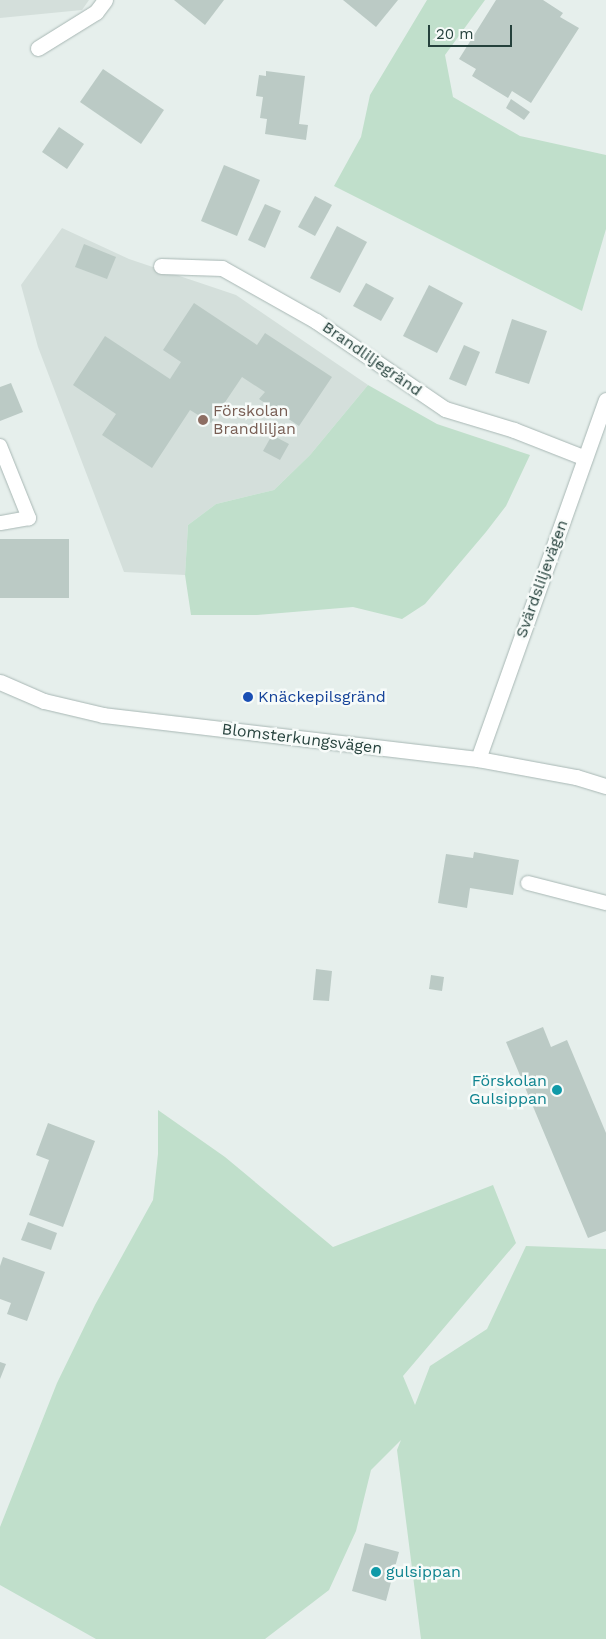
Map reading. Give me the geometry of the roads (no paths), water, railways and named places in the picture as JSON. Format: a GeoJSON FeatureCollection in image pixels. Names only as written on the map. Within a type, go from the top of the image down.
{"type":"FeatureCollection","features":[{"type":"Feature","properties":{"kind":"street"},"geometry":{"type":"LineString","coordinates":[[38,48],[96,12],[105,0]]}},
{"type":"Feature","properties":{"kind":"street","name":"Brandliljegränd"},"geometry":{"type":"LineString","coordinates":[[161,266],[222,268],[316,321],[445,410],[514,430],[585,458]]}},
{"type":"Feature","properties":{"kind":"street","name":"Svärdsliljevägen"},"geometry":{"type":"LineString","coordinates":[[478,759],[606,400]]}},
{"type":"Feature","properties":{"kind":"street","name":"Blomsterkungsvägen"},"geometry":{"type":"LineString","coordinates":[[0,682],[44,701],[103,715],[478,759],[576,776],[606,786]]}},
{"type":"Feature","properties":{"kind":"lane"},"geometry":{"type":"LineString","coordinates":[[0,446],[29,518],[0,523]]}},
{"type":"Feature","properties":{"kind":"lane"},"geometry":{"type":"LineString","coordinates":[[528,883],[606,903]]}},
{"type":"Feature","properties":{"kind":"place","name":"Förskolan Brandliljan"},"geometry":{"type":"Point","coordinates":[203,420]}},
{"type":"Feature","properties":{"kind":"place","name":"Knäckepilsgränd"},"geometry":{"type":"Point","coordinates":[248,697]}},
{"type":"Feature","properties":{"kind":"place","name":"Förskolan Gulsippan"},"geometry":{"type":"Point","coordinates":[557,1090]}},
{"type":"Feature","properties":{"kind":"place","name":"gulsippan"},"geometry":{"type":"Point","coordinates":[376,1572]}}]}
